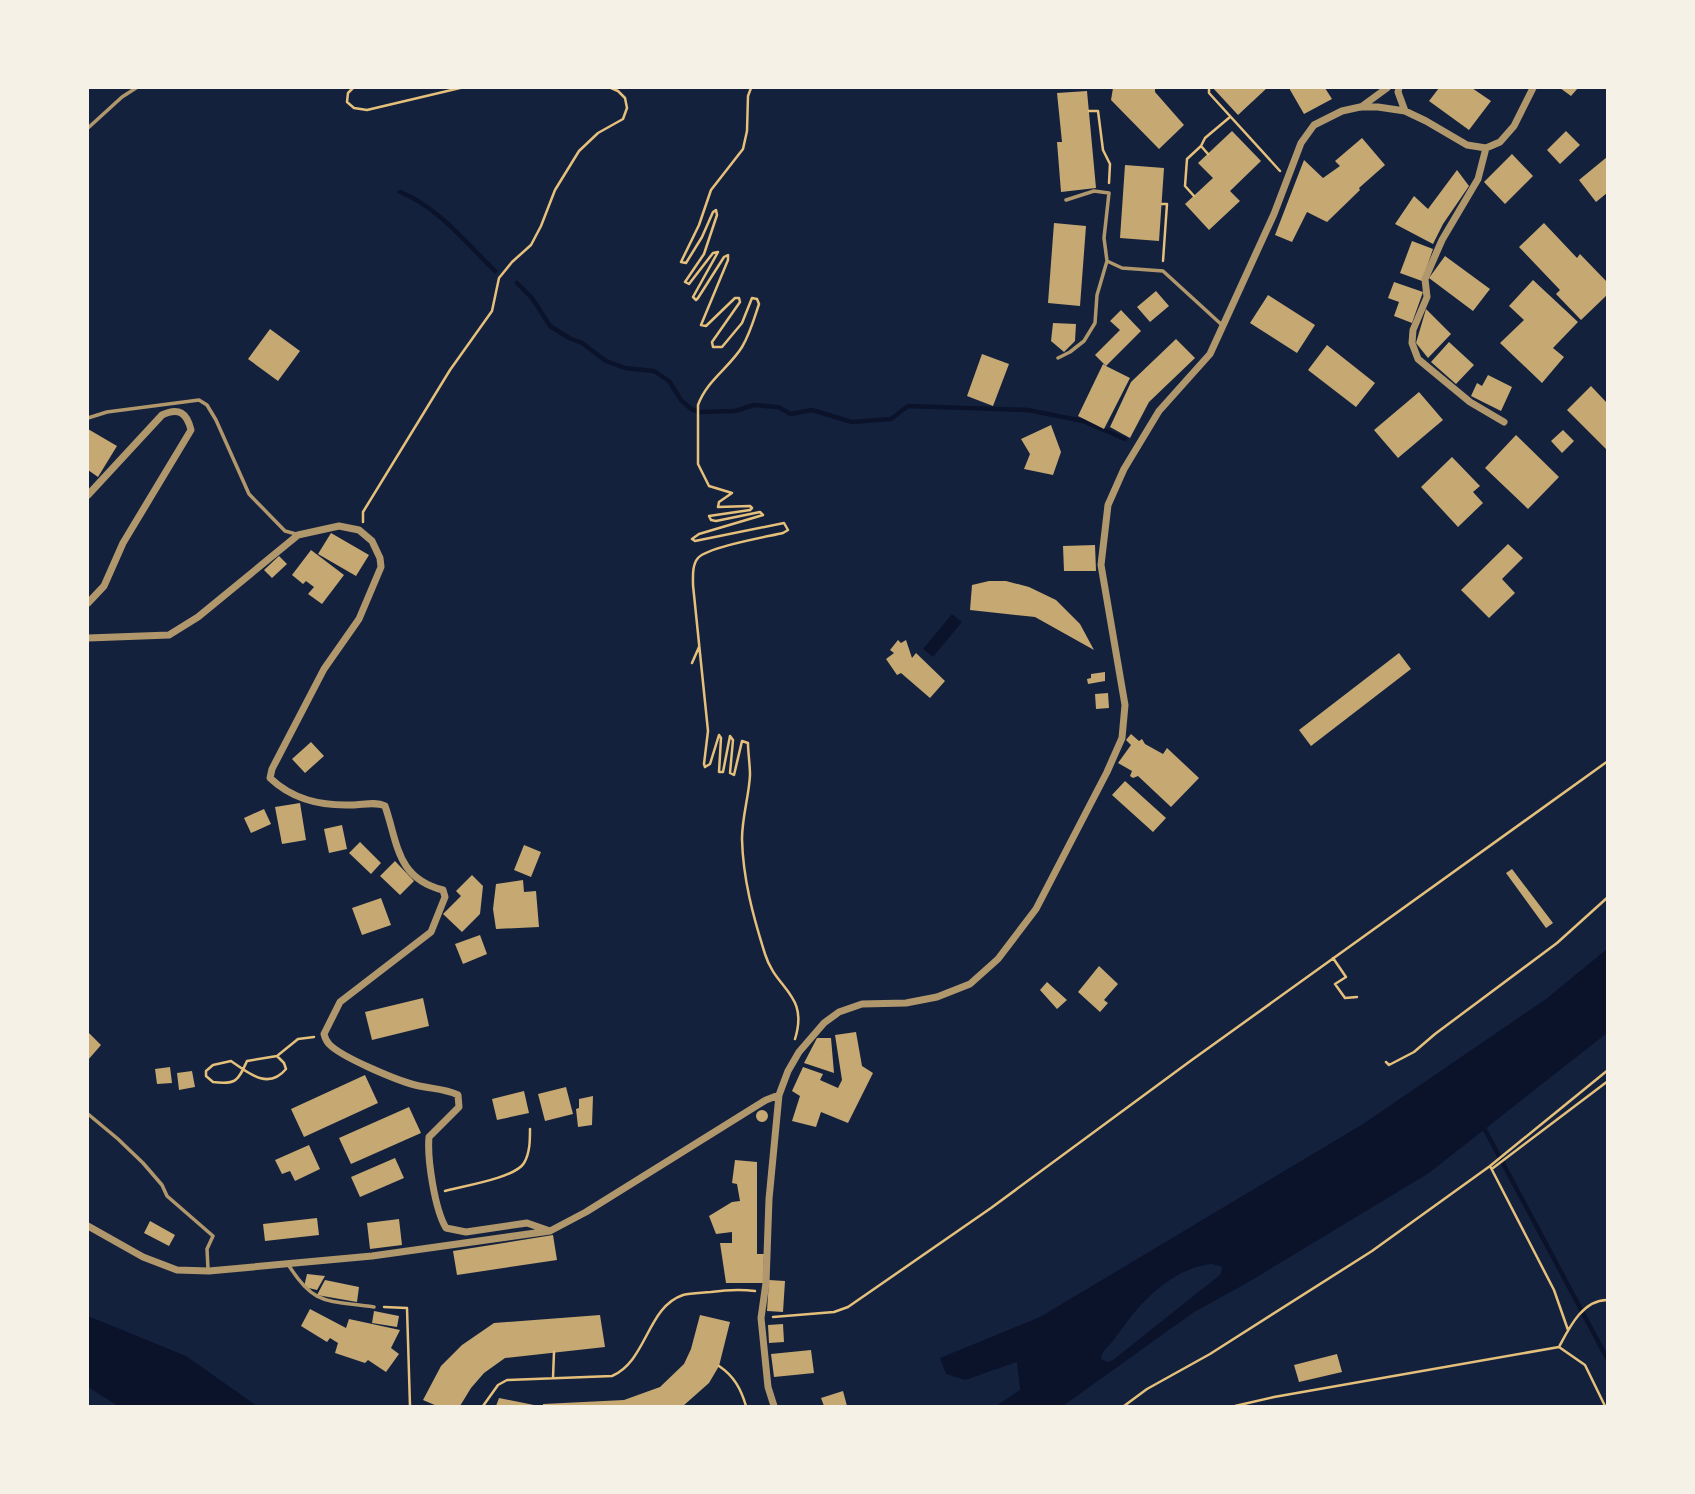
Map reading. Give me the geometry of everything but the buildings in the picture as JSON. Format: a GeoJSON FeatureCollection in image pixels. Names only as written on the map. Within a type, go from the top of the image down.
{"type":"FeatureCollection","features":[{"type":"Feature","properties":{"kind":"street"},"geometry":{"type":"LineString","coordinates":[[1360,107],[1387,88]]}},
{"type":"Feature","properties":{"kind":"street"},"geometry":{"type":"LineString","coordinates":[[1399,88],[1405,111]]}},
{"type":"Feature","properties":{"kind":"street"},"geometry":{"type":"LineString","coordinates":[[775,1406],[768,1387],[761,1318],[779,1095],[799,1052],[824,1023],[839,1012],[862,1004],[906,1003],[937,997],[970,984],[998,960],[1035,909],[1122,738],[1125,705],[1101,565],[1108,505],[1124,469],[1159,411],[1210,354],[1224,327],[1301,143],[1314,125],[1342,111],[1360,107],[1405,111],[1466,145],[1486,148],[1500,142],[1514,126],[1533,88]]}},
{"type":"Feature","properties":{"kind":"street"},"geometry":{"type":"LineString","coordinates":[[1486,148],[1478,179],[1442,240],[1425,279],[1427,297],[1413,330],[1412,343],[1418,359],[1470,402],[1504,422]]}},
{"type":"Feature","properties":{"kind":"street"},"geometry":{"type":"LineString","coordinates":[[88,495],[170,407],[188,418],[191,430],[123,543],[104,586],[88,603]]}},
{"type":"Feature","properties":{"kind":"street"},"geometry":{"type":"LineString","coordinates":[[88,639],[169,635],[198,617],[298,535],[339,526],[359,530],[372,541],[381,567],[359,619],[324,669],[272,769],[270,778],[290,794],[320,805],[372,803],[385,806],[393,840],[409,868],[418,880],[443,890],[445,897],[431,932],[340,1002],[325,1037],[328,1044],[383,1073],[419,1086],[436,1087],[458,1095],[459,1107],[429,1137],[435,1194],[440,1218],[446,1228],[456,1232],[527,1223],[550,1231]]}},
{"type":"Feature","properties":{"kind":"street"},"geometry":{"type":"LineString","coordinates":[[88,1226],[143,1256],[177,1270],[208,1271],[372,1256],[550,1231],[586,1212],[766,1100],[779,1095]]}},
{"type":"Feature","properties":{"kind":"lane"},"geometry":{"type":"LineString","coordinates":[[88,128],[121,97],[136,88]]}},
{"type":"Feature","properties":{"kind":"lane"},"geometry":{"type":"LineString","coordinates":[[1058,358],[1084,341],[1095,323],[1097,295],[1107,261],[1104,238],[1109,193],[1094,191],[1066,200]]}},
{"type":"Feature","properties":{"kind":"lane"},"geometry":{"type":"LineString","coordinates":[[1107,261],[1122,268],[1163,271],[1224,327]]}},
{"type":"Feature","properties":{"kind":"lane"},"geometry":{"type":"LineString","coordinates":[[88,418],[107,412],[170,407],[199,400],[207,405],[249,494],[285,531],[298,535]]}},
{"type":"Feature","properties":{"kind":"lane"},"geometry":{"type":"LineString","coordinates":[[88,1114],[143,1163],[162,1185],[167,1196],[213,1236],[207,1248],[208,1271]]}},
{"type":"Feature","properties":{"kind":"lane"},"geometry":{"type":"LineString","coordinates":[[288,1262],[298,1279],[318,1298],[374,1307]]}},
{"type":"Feature","properties":{"kind":"path"},"geometry":{"type":"LineString","coordinates":[[353,88],[348,93],[348,102],[354,108],[367,110],[460,88]]}},
{"type":"Feature","properties":{"kind":"path"},"geometry":{"type":"LineString","coordinates":[[359,530],[363,524],[363,512],[450,370],[492,311],[499,278],[531,245],[555,190],[579,151],[598,133],[623,119],[627,108],[625,98],[611,88]]}},
{"type":"Feature","properties":{"kind":"path"},"geometry":{"type":"LineString","coordinates":[[751,88],[743,149],[711,190],[699,225],[681,262],[686,263],[716,210],[717,215],[704,254],[685,282],[689,284],[713,253],[718,252],[693,297],[696,300],[724,257],[729,257],[701,325],[706,326],[735,298],[741,300],[712,342],[713,347],[722,347],[736,331],[752,298],[757,299],[759,304],[742,346],[701,396],[697,450],[700,471],[711,488],[732,493],[717,506],[752,508],[709,516],[711,520],[716,522],[760,512],[763,514],[761,517],[694,536],[692,539],[695,541],[784,523],[788,530],[712,550],[699,556],[694,564],[693,585],[708,731],[704,764],[705,767],[710,764],[719,735],[719,772],[723,772],[730,736],[733,740],[730,773],[734,775],[742,741],[748,743],[750,775],[742,835],[744,879],[765,956],[781,985],[794,998],[798,1030],[795,1040]]}},
{"type":"Feature","properties":{"kind":"path"},"geometry":{"type":"LineString","coordinates":[[1209,88],[1209,93],[1230,117],[1288,178]]}},
{"type":"Feature","properties":{"kind":"path"},"geometry":{"type":"LineString","coordinates":[[1089,111],[1098,111],[1103,150],[1110,164],[1109,193]]}},
{"type":"Feature","properties":{"kind":"path"},"geometry":{"type":"LineString","coordinates":[[1194,196],[1185,186],[1187,159],[1201,146],[1205,138],[1230,117]]}},
{"type":"Feature","properties":{"kind":"path"},"geometry":{"type":"LineString","coordinates":[[1201,146],[1208,154]]}},
{"type":"Feature","properties":{"kind":"path"},"geometry":{"type":"LineString","coordinates":[[1161,204],[1167,204],[1163,271]]}},
{"type":"Feature","properties":{"kind":"path"},"geometry":{"type":"LineString","coordinates":[[692,663],[699,647]]}},
{"type":"Feature","properties":{"kind":"path"},"geometry":{"type":"LineString","coordinates":[[761,1318],[834,1312],[848,1307],[991,1208],[1608,761]]}},
{"type":"Feature","properties":{"kind":"path"},"geometry":{"type":"LineString","coordinates":[[1387,1062],[1390,1065],[1414,1052],[1557,943],[1608,897]]}},
{"type":"Feature","properties":{"kind":"path"},"geometry":{"type":"LineString","coordinates":[[1333,958],[1346,977],[1335,984],[1345,998],[1357,997]]}},
{"type":"Feature","properties":{"kind":"path"},"geometry":{"type":"LineString","coordinates":[[277,1056],[286,1069],[274,1079],[251,1077],[244,1070],[230,1061],[206,1071],[206,1076],[213,1082],[224,1083],[239,1078],[244,1070],[247,1061],[277,1056],[298,1040],[325,1037]]}},
{"type":"Feature","properties":{"kind":"path"},"geometry":{"type":"LineString","coordinates":[[1491,1167],[1608,1070]]}},
{"type":"Feature","properties":{"kind":"path"},"geometry":{"type":"LineString","coordinates":[[1124,1406],[1147,1389],[1210,1354],[1372,1251],[1608,1081]]}},
{"type":"Feature","properties":{"kind":"path"},"geometry":{"type":"LineString","coordinates":[[435,1194],[516,1172],[524,1163],[530,1129]]}},
{"type":"Feature","properties":{"kind":"path"},"geometry":{"type":"LineString","coordinates":[[1491,1167],[1554,1290],[1568,1330]]}},
{"type":"Feature","properties":{"kind":"path"},"geometry":{"type":"LineString","coordinates":[[483,1406],[498,1385],[507,1380],[612,1376],[623,1371],[645,1341],[659,1315],[670,1302],[684,1295],[728,1290],[765,1293]]}},
{"type":"Feature","properties":{"kind":"path"},"geometry":{"type":"LineString","coordinates":[[1559,1347],[1568,1330],[1588,1305],[1603,1299],[1608,1300]]}},
{"type":"Feature","properties":{"kind":"path"},"geometry":{"type":"LineString","coordinates":[[374,1307],[407,1308],[410,1406]]}},
{"type":"Feature","properties":{"kind":"path"},"geometry":{"type":"LineString","coordinates":[[1235,1406],[1559,1347],[1585,1365],[1605,1406]]}},
{"type":"Feature","properties":{"kind":"path"},"geometry":{"type":"LineString","coordinates":[[553,1378],[554,1352]]}},
{"type":"Feature","properties":{"kind":"path"},"geometry":{"type":"LineString","coordinates":[[719,1366],[731,1374],[742,1392],[746,1406]]}},
{"type":"Feature","properties":{"kind":"water"},"geometry":{"type":"Polygon","coordinates":[[[952,614],[962,622],[933,657],[923,649],[952,614]]]}},
{"type":"Feature","properties":{"kind":"water"},"geometry":{"type":"Polygon","coordinates":[[[1607,949],[1607,1033],[1429,1173],[1194,1312],[1063,1406],[996,1406],[1020,1390],[1017,1362],[965,1380],[946,1374],[940,1358],[1040,1317],[1363,1124],[1546,999],[1607,949]],[[1212,1264],[1199,1266],[1164,1284],[1135,1312],[1103,1352],[1101,1359],[1108,1362],[1113,1360],[1221,1274],[1222,1267],[1212,1264]]]}},
{"type":"Feature","properties":{"kind":"water"},"geometry":{"type":"Polygon","coordinates":[[[88,1316],[186,1356],[257,1406],[118,1406],[88,1387],[88,1316]]]}},
{"type":"Feature","properties":{"kind":"waterway"},"geometry":{"type":"LineString","coordinates":[[400,192],[439,216],[495,271]]}},
{"type":"Feature","properties":{"kind":"waterway"},"geometry":{"type":"LineString","coordinates":[[517,283],[532,298],[550,326],[582,343],[606,361],[625,368],[654,371],[669,381],[681,400],[691,409],[700,412],[735,411],[754,405],[778,407],[791,414],[812,410],[852,422],[891,419],[908,406],[1028,410],[1083,421],[1125,439]]}},
{"type":"Feature","properties":{"kind":"waterway"},"geometry":{"type":"LineString","coordinates":[[1483,1126],[1608,1360]]}}]}
